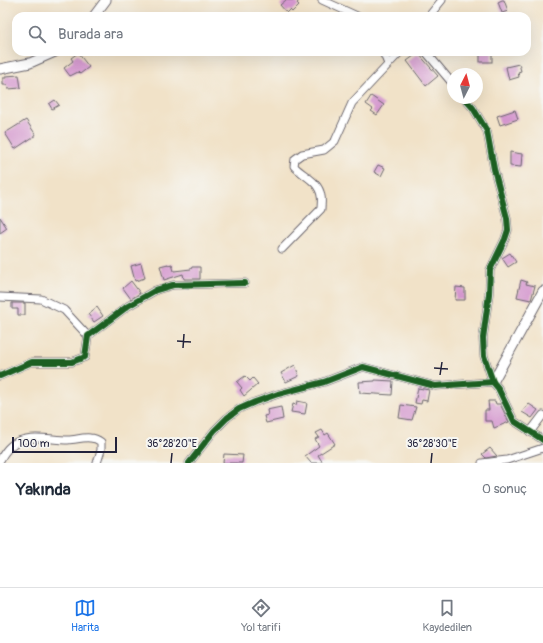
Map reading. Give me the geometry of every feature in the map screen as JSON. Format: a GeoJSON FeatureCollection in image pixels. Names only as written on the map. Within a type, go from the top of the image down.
{"type":"FeatureCollection","features":[{"type":"Feature","properties":{"kind":"street"},"geometry":{"type":"LineString","coordinates":[[97,12],[106,0]]}},
{"type":"Feature","properties":{"kind":"street"},"geometry":{"type":"LineString","coordinates":[[322,0],[348,12]]}},
{"type":"Feature","properties":{"kind":"street"},"geometry":{"type":"LineString","coordinates":[[433,12],[442,0]]}},
{"type":"Feature","properties":{"kind":"street"},"geometry":{"type":"LineString","coordinates":[[0,69],[30,63],[46,56]]}},
{"type":"Feature","properties":{"kind":"street"},"geometry":{"type":"LineString","coordinates":[[385,56],[388,64]]}},
{"type":"Feature","properties":{"kind":"street"},"geometry":{"type":"LineString","coordinates":[[282,249],[321,209],[321,196],[317,186],[311,179],[294,166],[295,159],[302,154],[324,150],[335,141],[352,103],[396,56]]}},
{"type":"Feature","properties":{"kind":"street"},"geometry":{"type":"LineString","coordinates":[[429,56],[447,77]]}},
{"type":"Feature","properties":{"kind":"street"},"geometry":{"type":"LineString","coordinates":[[469,104],[487,131],[494,168],[507,218],[508,230],[506,239],[490,270],[489,294],[483,338],[484,356],[494,382],[514,421],[543,440]]}},
{"type":"Feature","properties":{"kind":"street"},"geometry":{"type":"LineString","coordinates":[[0,376],[32,362],[72,362],[85,357],[88,336],[128,306],[156,290],[174,285],[245,283]]}},
{"type":"Feature","properties":{"kind":"street"},"geometry":{"type":"LineString","coordinates":[[494,382],[543,292]]}},
{"type":"Feature","properties":{"kind":"street"},"geometry":{"type":"LineString","coordinates":[[0,298],[41,299],[64,310],[88,336]]}},
{"type":"Feature","properties":{"kind":"street"},"geometry":{"type":"LineString","coordinates":[[189,463],[214,431],[239,409],[278,394],[324,382],[363,367],[435,386],[494,382]]}},
{"type":"Feature","properties":{"kind":"street"},"geometry":{"type":"LineString","coordinates":[[530,432],[543,415]]}},
{"type":"Feature","properties":{"kind":"street"},"geometry":{"type":"LineString","coordinates":[[0,460],[12,444],[20,440],[33,438],[69,440],[89,438],[97,439],[101,442],[101,450],[97,463]]}},
{"type":"Feature","properties":{"kind":"street"},"geometry":{"type":"LineString","coordinates":[[482,463],[507,460],[543,448]]}},
{"type":"Feature","properties":{"kind":"building"},"geometry":{"type":"Polygon","coordinates":[[[286,0],[300,0],[297,3],[299,5],[292,12],[290,10],[286,12],[280,5],[286,0]]]}},
{"type":"Feature","properties":{"kind":"building"},"geometry":{"type":"Polygon","coordinates":[[[504,0],[508,11],[502,12],[498,2],[504,0]]]}},
{"type":"Feature","properties":{"kind":"building"},"geometry":{"type":"Polygon","coordinates":[[[74,56],[80,56],[89,67],[80,74],[78,72],[70,76],[64,68],[73,61],[71,58],[74,56]]]}},
{"type":"Feature","properties":{"kind":"building"},"geometry":{"type":"Polygon","coordinates":[[[414,56],[421,56],[438,76],[426,86],[407,61],[414,56]]]}},
{"type":"Feature","properties":{"kind":"building"},"geometry":{"type":"Polygon","coordinates":[[[480,56],[492,56],[492,62],[480,62],[480,56]]]}},
{"type":"Feature","properties":{"kind":"building"},"geometry":{"type":"Polygon","coordinates":[[[519,64],[521,71],[518,72],[519,77],[509,80],[506,67],[519,64]]]}},
{"type":"Feature","properties":{"kind":"building"},"geometry":{"type":"Polygon","coordinates":[[[19,75],[21,88],[8,89],[7,85],[3,85],[3,78],[6,78],[6,76],[19,75]]]}},
{"type":"Feature","properties":{"kind":"building"},"geometry":{"type":"Polygon","coordinates":[[[371,96],[384,105],[377,115],[371,111],[373,109],[366,104],[371,96]]]}},
{"type":"Feature","properties":{"kind":"building"},"geometry":{"type":"Polygon","coordinates":[[[55,100],[59,105],[52,109],[49,104],[55,100]]]}},
{"type":"Feature","properties":{"kind":"building"},"geometry":{"type":"Polygon","coordinates":[[[515,110],[518,119],[500,125],[497,116],[515,110]]]}},
{"type":"Feature","properties":{"kind":"building"},"geometry":{"type":"Polygon","coordinates":[[[26,120],[36,135],[15,149],[5,133],[26,120]]]}},
{"type":"Feature","properties":{"kind":"building"},"geometry":{"type":"Polygon","coordinates":[[[510,152],[522,154],[521,167],[510,166],[510,152]]]}},
{"type":"Feature","properties":{"kind":"building"},"geometry":{"type":"Polygon","coordinates":[[[378,165],[385,168],[381,176],[374,172],[378,165]]]}},
{"type":"Feature","properties":{"kind":"building"},"geometry":{"type":"Polygon","coordinates":[[[0,217],[7,228],[0,233],[0,217]]]}},
{"type":"Feature","properties":{"kind":"building"},"geometry":{"type":"Polygon","coordinates":[[[510,253],[516,262],[508,267],[502,258],[510,253]]]}},
{"type":"Feature","properties":{"kind":"building"},"geometry":{"type":"Polygon","coordinates":[[[141,263],[145,278],[135,281],[131,266],[141,263]]]}},
{"type":"Feature","properties":{"kind":"building"},"geometry":{"type":"Polygon","coordinates":[[[172,264],[174,271],[191,269],[192,267],[200,267],[200,279],[184,279],[183,274],[164,280],[160,266],[172,264]]]}},
{"type":"Feature","properties":{"kind":"building"},"geometry":{"type":"Polygon","coordinates":[[[521,280],[527,282],[526,284],[535,286],[531,300],[517,297],[521,280]]]}},
{"type":"Feature","properties":{"kind":"building"},"geometry":{"type":"Polygon","coordinates":[[[131,281],[140,293],[131,299],[123,288],[131,281]]]}},
{"type":"Feature","properties":{"kind":"building"},"geometry":{"type":"Polygon","coordinates":[[[456,287],[465,288],[465,300],[455,300],[456,287]]]}},
{"type":"Feature","properties":{"kind":"building"},"geometry":{"type":"Polygon","coordinates":[[[12,303],[25,303],[25,315],[18,315],[18,309],[12,309],[12,303]]]}},
{"type":"Feature","properties":{"kind":"building"},"geometry":{"type":"Polygon","coordinates":[[[97,307],[103,316],[94,322],[88,314],[97,307]]]}},
{"type":"Feature","properties":{"kind":"building"},"geometry":{"type":"Polygon","coordinates":[[[295,365],[299,376],[286,382],[281,373],[295,365]]]}},
{"type":"Feature","properties":{"kind":"building"},"geometry":{"type":"Polygon","coordinates":[[[245,376],[250,381],[253,378],[258,384],[244,396],[240,390],[242,388],[237,382],[245,376]]]}},
{"type":"Feature","properties":{"kind":"building"},"geometry":{"type":"Polygon","coordinates":[[[375,380],[393,381],[392,395],[360,393],[359,382],[375,380]]]}},
{"type":"Feature","properties":{"kind":"building"},"geometry":{"type":"Polygon","coordinates":[[[418,388],[429,390],[427,401],[422,400],[421,404],[415,403],[418,388]]]}},
{"type":"Feature","properties":{"kind":"building"},"geometry":{"type":"Polygon","coordinates":[[[297,401],[307,403],[305,414],[291,412],[293,404],[296,405],[297,401]]]}},
{"type":"Feature","properties":{"kind":"building"},"geometry":{"type":"Polygon","coordinates":[[[488,401],[495,401],[496,404],[500,404],[509,422],[494,428],[492,421],[485,421],[485,410],[489,410],[488,401]]]}},
{"type":"Feature","properties":{"kind":"building"},"geometry":{"type":"Polygon","coordinates":[[[529,404],[538,410],[532,418],[522,412],[529,404]]]}},
{"type":"Feature","properties":{"kind":"building"},"geometry":{"type":"Polygon","coordinates":[[[401,405],[416,407],[412,420],[399,418],[401,405]]]}},
{"type":"Feature","properties":{"kind":"building"},"geometry":{"type":"Polygon","coordinates":[[[281,407],[283,419],[266,423],[264,416],[268,415],[267,410],[281,407]]]}},
{"type":"Feature","properties":{"kind":"building"},"geometry":{"type":"Polygon","coordinates":[[[322,430],[325,435],[328,433],[335,444],[318,455],[323,463],[311,463],[305,456],[319,446],[315,439],[319,437],[316,433],[322,430]]]}},
{"type":"Feature","properties":{"kind":"building"},"geometry":{"type":"Polygon","coordinates":[[[490,448],[497,456],[486,458],[482,454],[490,448]]]}},
{"type":"Feature","properties":{"kind":"building"},"geometry":{"type":"Polygon","coordinates":[[[224,454],[243,455],[242,463],[223,463],[224,454]]]}},
{"type":"Feature","properties":{"kind":"cycle path"},"geometry":{"type":"LineString","coordinates":[[469,104],[487,131],[494,169],[507,218],[508,230],[490,270],[489,294],[483,338],[484,356],[493,382],[498,388],[514,421],[543,440]]}},
{"type":"Feature","properties":{"kind":"cycle path"},"geometry":{"type":"LineString","coordinates":[[0,376],[32,362],[72,362],[85,357],[88,336],[128,306],[156,290],[173,285],[245,283]]}},
{"type":"Feature","properties":{"kind":"cycle path"},"geometry":{"type":"LineString","coordinates":[[189,463],[214,431],[239,409],[278,394],[324,382],[363,367],[435,386],[493,382]]}}]}
